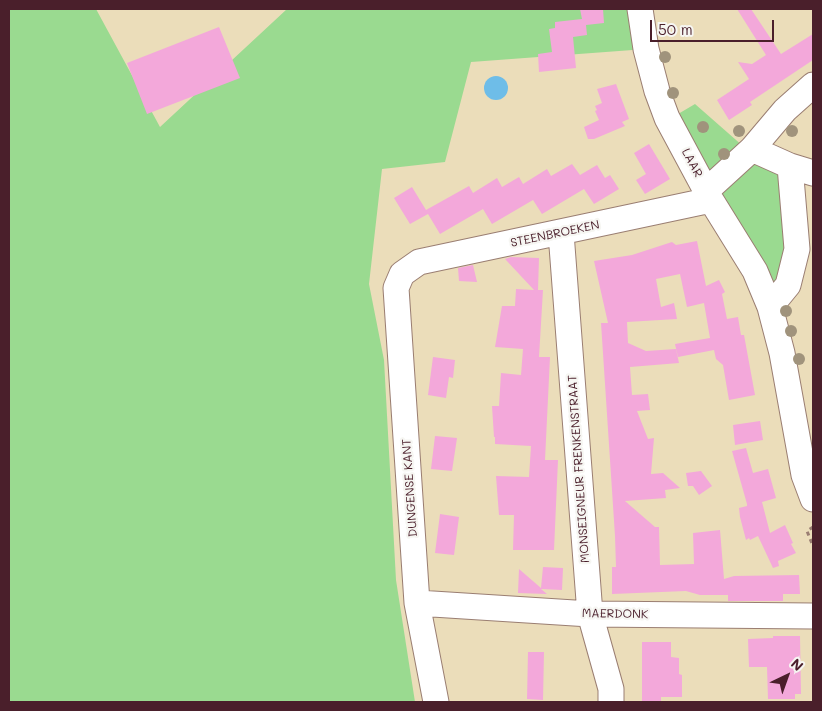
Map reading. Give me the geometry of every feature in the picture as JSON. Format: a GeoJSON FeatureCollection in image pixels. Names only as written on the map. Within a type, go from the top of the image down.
{"type":"FeatureCollection","features":[{"type":"Feature","properties":{"kind":"street","name":"LAAR"},"geometry":{"type":"LineString","coordinates":[[640,9],[646,49],[667,118],[709,196],[755,271],[770,307],[782,353],[804,475],[813,499]]}},
{"type":"Feature","properties":{"kind":"street"},"geometry":{"type":"LineString","coordinates":[[709,196],[785,110],[813,85]]}},
{"type":"Feature","properties":{"kind":"street"},"geometry":{"type":"LineString","coordinates":[[752,149],[790,166],[813,173]]}},
{"type":"Feature","properties":{"kind":"street"},"geometry":{"type":"LineString","coordinates":[[770,307],[788,285],[797,249],[790,166]]}},
{"type":"Feature","properties":{"kind":"street","name":"STEENBROEKEN"},"geometry":{"type":"LineString","coordinates":[[402,274],[419,262],[561,232],[709,196]]}},
{"type":"Feature","properties":{"kind":"street","name":"MONSEIGNEUR FRENKENSTRAAT"},"geometry":{"type":"LineString","coordinates":[[561,232],[590,614],[611,689],[611,702]]}},
{"type":"Feature","properties":{"kind":"street","name":"DUNGENSE KANT"},"geometry":{"type":"LineString","coordinates":[[402,274],[396,288],[417,603],[436,702]]}},
{"type":"Feature","properties":{"kind":"street","name":"MAERDONK"},"geometry":{"type":"LineString","coordinates":[[417,603],[590,614],[813,616]]}},
{"type":"Feature","properties":{"kind":"path"},"geometry":{"type":"LineString","coordinates":[[813,527],[807,531],[813,546]]}},
{"type":"Feature","properties":{"kind":"green space"},"geometry":{"type":"Polygon","coordinates":[[[9,9],[96,9],[160,127],[287,9],[640,9],[646,49],[471,62],[445,162],[382,169],[369,284],[384,360],[396,580],[415,702],[9,702],[9,9]]]}},
{"type":"Feature","properties":{"kind":"green space"},"geometry":{"type":"Polygon","coordinates":[[[695,104],[744,147],[706,180],[673,117],[695,104]]]}},
{"type":"Feature","properties":{"kind":"green space"},"geometry":{"type":"Polygon","coordinates":[[[757,156],[786,170],[793,253],[773,297],[715,194],[757,156]]]}},
{"type":"Feature","properties":{"kind":"water"},"geometry":{"type":"Polygon","coordinates":[[[496,76],[505,79],[508,88],[505,97],[496,100],[487,97],[484,88],[487,79],[496,76]]]}},
{"type":"Feature","properties":{"kind":"building"},"geometry":{"type":"Polygon","coordinates":[[[580,9],[603,9],[604,23],[586,25],[587,35],[573,37],[576,68],[539,72],[538,54],[552,52],[549,29],[555,28],[555,22],[582,19],[580,9]]]}},
{"type":"Feature","properties":{"kind":"building"},"geometry":{"type":"Polygon","coordinates":[[[737,9],[751,9],[781,54],[813,34],[813,60],[750,102],[752,105],[729,120],[717,100],[749,79],[738,62],[752,64],[766,55],[737,9]]]}},
{"type":"Feature","properties":{"kind":"building"},"geometry":{"type":"Polygon","coordinates":[[[219,27],[240,78],[147,114],[127,63],[219,27]]]}},
{"type":"Feature","properties":{"kind":"building"},"geometry":{"type":"Polygon","coordinates":[[[616,84],[629,119],[622,122],[625,126],[594,139],[588,139],[584,127],[599,120],[595,106],[602,103],[597,89],[616,84]]]}},
{"type":"Feature","properties":{"kind":"building"},"geometry":{"type":"Polygon","coordinates":[[[649,144],[670,179],[645,194],[636,180],[646,174],[634,153],[649,144]]]}},
{"type":"Feature","properties":{"kind":"building"},"geometry":{"type":"Polygon","coordinates":[[[572,164],[580,175],[597,165],[605,178],[610,175],[619,189],[594,204],[584,189],[542,214],[533,200],[492,224],[483,209],[440,234],[428,214],[410,224],[394,198],[412,187],[426,210],[469,186],[473,193],[497,178],[502,187],[519,177],[523,184],[547,169],[551,176],[572,164]]]}},
{"type":"Feature","properties":{"kind":"building"},"geometry":{"type":"Polygon","coordinates":[[[697,241],[706,286],[719,280],[725,292],[722,294],[727,319],[738,317],[741,335],[744,335],[755,395],[729,400],[723,365],[716,359],[714,350],[678,357],[675,344],[710,338],[704,303],[687,307],[680,274],[656,279],[661,307],[674,303],[677,319],[627,322],[628,343],[646,351],[676,349],[679,363],[630,367],[632,395],[648,394],[650,410],[637,411],[648,439],[654,438],[651,474],[663,473],[680,488],[665,490],[666,498],[625,501],[655,527],[659,527],[660,565],[694,564],[693,533],[720,530],[724,579],[734,576],[799,575],[800,594],[783,594],[783,601],[728,601],[728,595],[700,595],[686,591],[612,594],[612,567],[616,567],[615,536],[601,323],[608,323],[594,261],[632,255],[672,242],[676,245],[697,241]]]}},
{"type":"Feature","properties":{"kind":"building"},"geometry":{"type":"Polygon","coordinates":[[[511,257],[539,258],[538,290],[543,290],[539,357],[550,357],[545,460],[558,460],[554,550],[513,550],[514,515],[499,515],[496,476],[529,477],[531,446],[495,444],[494,437],[492,406],[499,406],[501,373],[521,375],[523,349],[495,347],[502,306],[515,306],[516,289],[534,290],[505,259],[511,257]]]}},
{"type":"Feature","properties":{"kind":"building"},"geometry":{"type":"Polygon","coordinates":[[[473,265],[477,282],[459,281],[458,268],[473,265]]]}},
{"type":"Feature","properties":{"kind":"building"},"geometry":{"type":"Polygon","coordinates":[[[433,357],[455,360],[453,378],[449,377],[446,398],[428,395],[433,357]]]}},
{"type":"Feature","properties":{"kind":"building"},"geometry":{"type":"Polygon","coordinates":[[[760,421],[763,440],[735,445],[733,425],[760,421]]]}},
{"type":"Feature","properties":{"kind":"building"},"geometry":{"type":"Polygon","coordinates":[[[435,436],[457,438],[452,471],[431,469],[435,436]]]}},
{"type":"Feature","properties":{"kind":"building"},"geometry":{"type":"Polygon","coordinates":[[[746,448],[753,473],[768,469],[776,498],[762,502],[770,533],[785,525],[796,553],[778,561],[779,566],[773,568],[758,536],[746,540],[740,517],[739,508],[747,506],[747,504],[732,451],[746,448]]]}},
{"type":"Feature","properties":{"kind":"building"},"geometry":{"type":"Polygon","coordinates":[[[701,471],[712,486],[699,495],[693,486],[688,486],[686,473],[701,471]]]}},
{"type":"Feature","properties":{"kind":"building"},"geometry":{"type":"Polygon","coordinates":[[[440,514],[459,517],[454,555],[435,553],[440,514]]]}},
{"type":"Feature","properties":{"kind":"building"},"geometry":{"type":"Polygon","coordinates":[[[543,567],[563,568],[562,590],[541,589],[547,594],[518,593],[519,569],[541,588],[543,567]]]}},
{"type":"Feature","properties":{"kind":"building"},"geometry":{"type":"Polygon","coordinates":[[[773,636],[800,636],[801,694],[795,694],[795,699],[768,699],[767,667],[749,667],[748,639],[773,638],[773,636]]]}},
{"type":"Feature","properties":{"kind":"building"},"geometry":{"type":"Polygon","coordinates":[[[642,642],[671,642],[671,657],[679,658],[679,674],[682,675],[682,697],[661,697],[661,702],[642,702],[642,642]]]}},
{"type":"Feature","properties":{"kind":"building"},"geometry":{"type":"Polygon","coordinates":[[[528,652],[544,652],[543,700],[527,699],[528,652]]]}}]}
